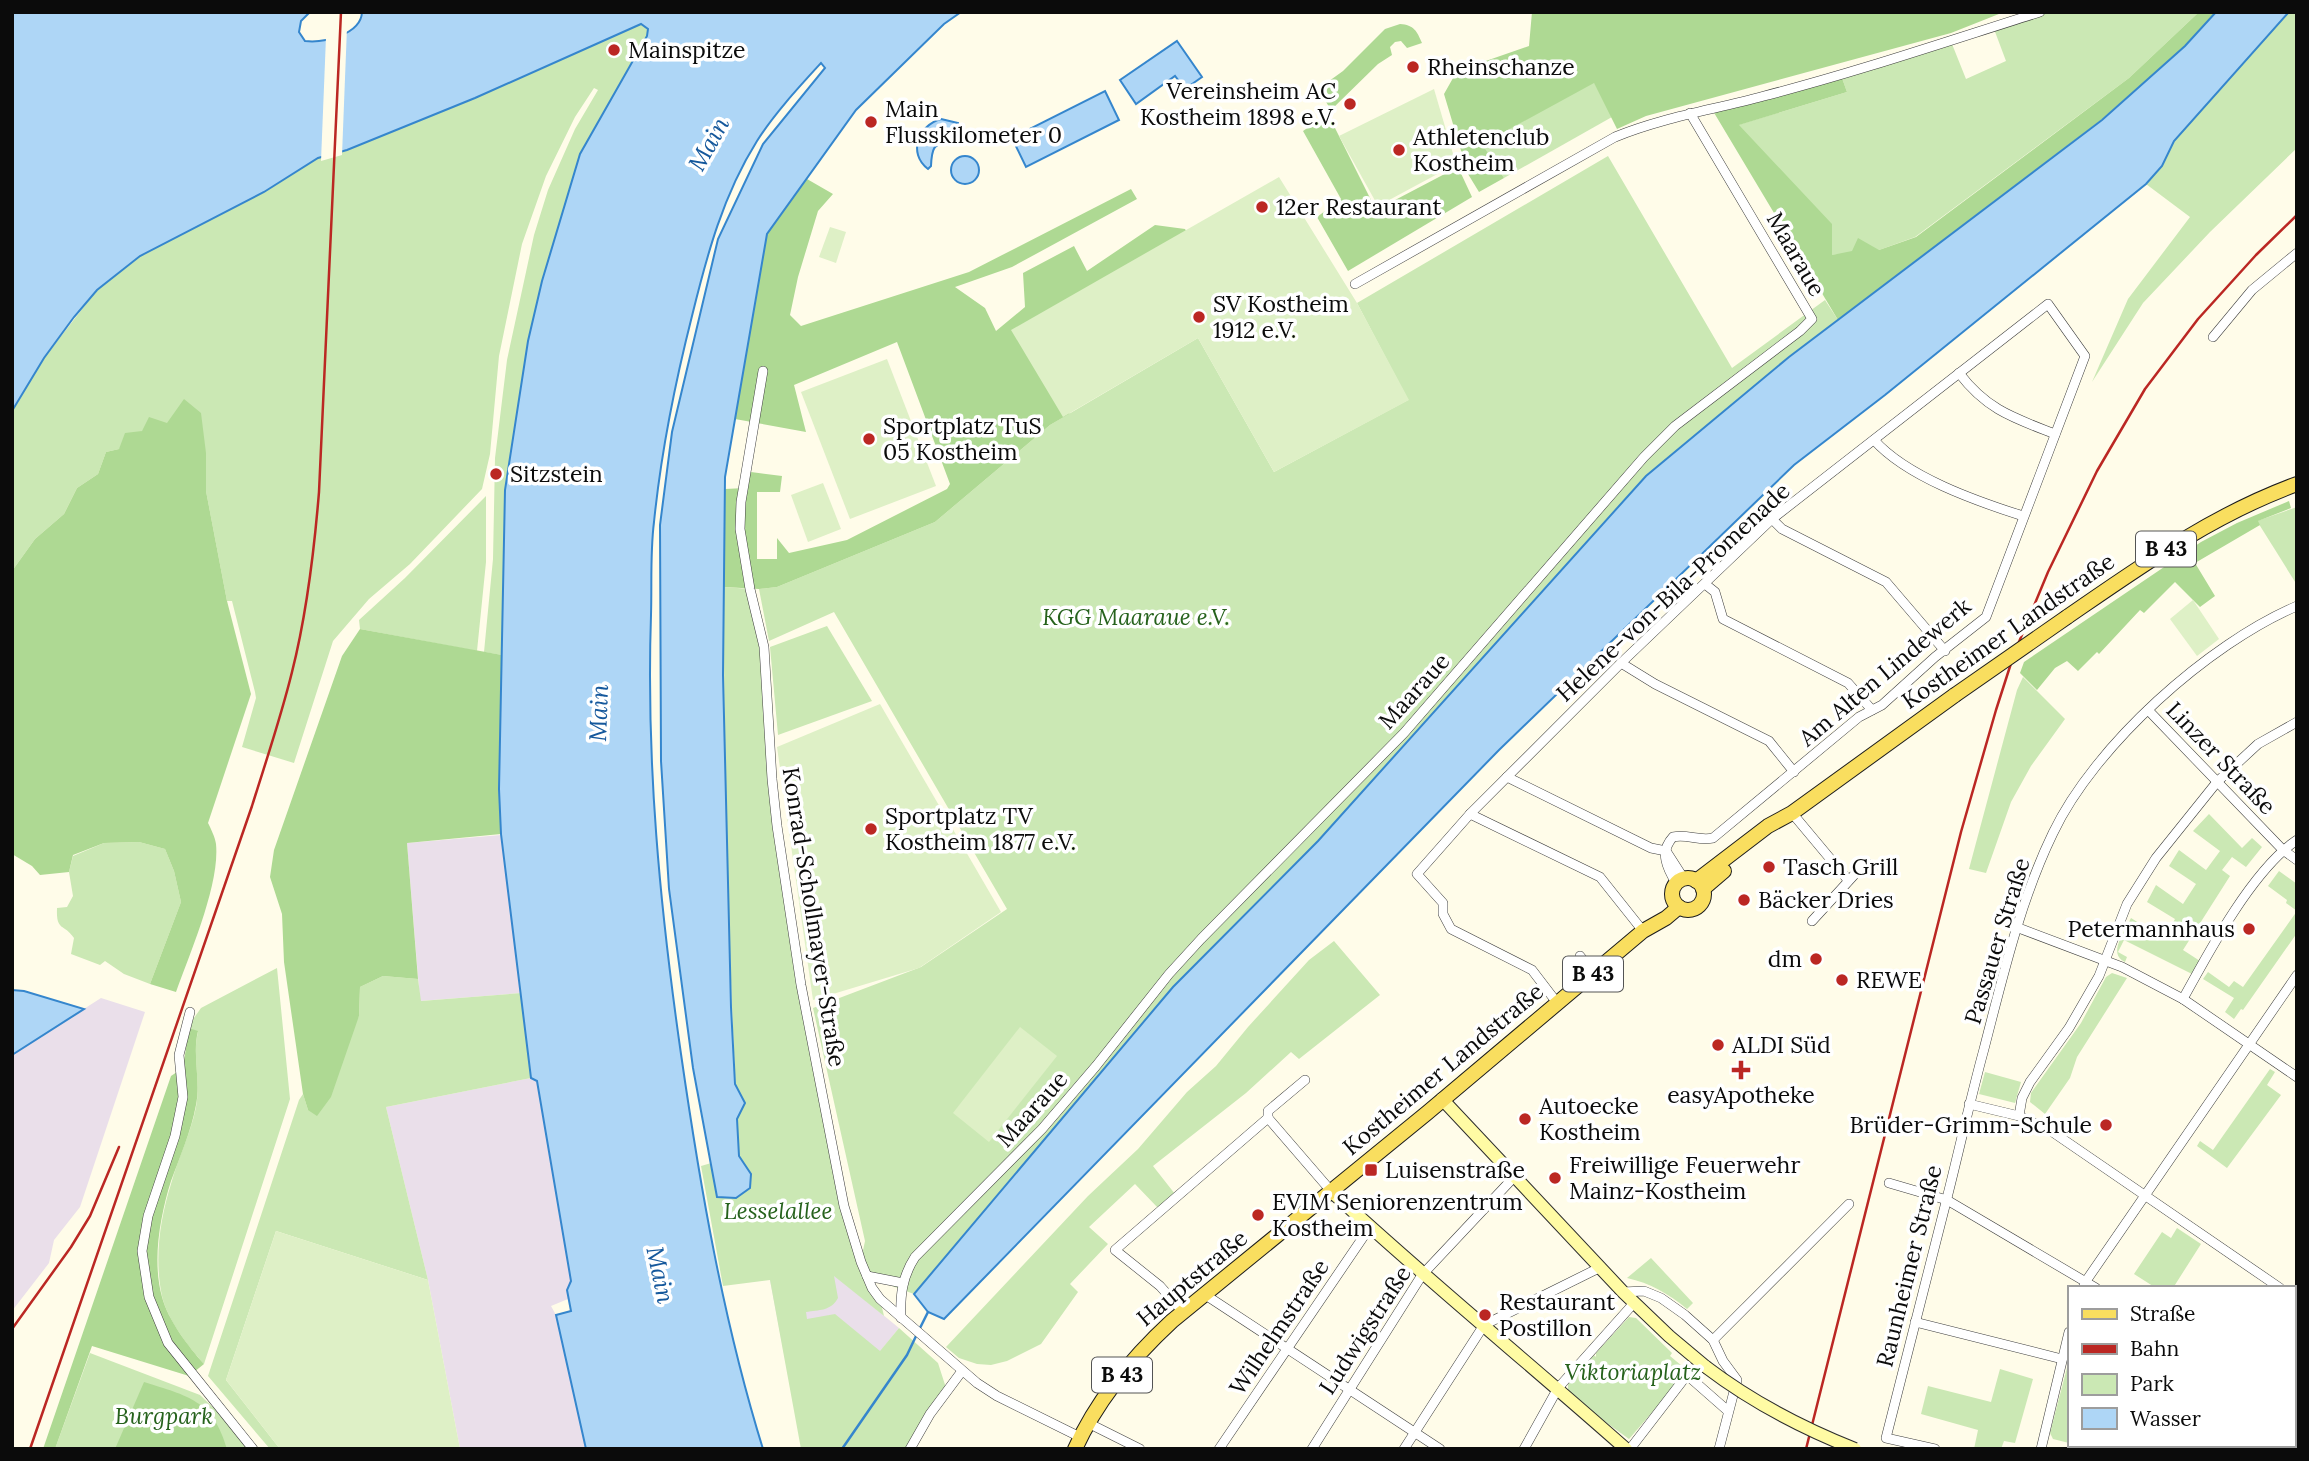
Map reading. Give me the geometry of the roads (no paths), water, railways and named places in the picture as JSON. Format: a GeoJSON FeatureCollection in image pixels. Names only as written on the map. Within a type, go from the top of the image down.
{"type":"FeatureCollection","features":[{"type":"Feature","properties":{"kind":"main road","name":"Kostheimer Landstraße"},"geometry":{"type":"LineString","coordinates":[[1690,883],[1773,832],[1792,813],[1955,695],[2187,535],[2233,511],[2297,484]]}},
{"type":"Feature","properties":{"kind":"main road","name":"B 43"},"geometry":{"type":"LineString","coordinates":[[1676,904],[1689,910],[1697,907],[1703,899],[1690,883]]}},
{"type":"Feature","properties":{"kind":"main road"},"geometry":{"type":"LineString","coordinates":[[1676,904],[1673,890],[1690,883]]}},
{"type":"Feature","properties":{"kind":"main road","name":"Kostheimer Landstraße"},"geometry":{"type":"LineString","coordinates":[[1331,1191],[1645,930],[1666,918],[1676,904]]}},
{"type":"Feature","properties":{"kind":"main road","name":"Hauptstraße"},"geometry":{"type":"LineString","coordinates":[[1077,1443],[1088,1423],[1134,1360],[1183,1312],[1331,1191]]}},
{"type":"Feature","properties":{"kind":"street"},"geometry":{"type":"LineString","coordinates":[[1355,284],[1615,137],[1650,122],[1762,97],[1923,51],[2040,12]]}},
{"type":"Feature","properties":{"kind":"street","name":"Maaraue"},"geometry":{"type":"LineString","coordinates":[[901,1318],[903,1283],[921,1250],[1042,1129],[1169,974],[1404,733],[1644,457],[1675,426],[1812,319],[1690,113]]}},
{"type":"Feature","properties":{"kind":"street"},"geometry":{"type":"LineString","coordinates":[[2213,337],[2252,290],[2297,253]]}},
{"type":"Feature","properties":{"kind":"street","name":"Helene-von-Bila-Promenade"},"geometry":{"type":"LineString","coordinates":[[1558,1004],[1532,970],[1451,929],[1443,914],[1443,903],[1418,874],[1470,814],[1620,663],[1772,519],[2048,304],[2068,331]]}},
{"type":"Feature","properties":{"kind":"street","name":"Am Alten Lindewerk"},"geometry":{"type":"LineString","coordinates":[[1666,851],[1673,837],[1685,836],[1700,840],[1713,838],[1859,717],[1882,705],[1935,657],[1986,617],[2085,356],[2068,331]]}},
{"type":"Feature","properties":{"kind":"street","name":"Konrad-Schollmayer-Straße"},"geometry":{"type":"LineString","coordinates":[[763,370],[741,502],[740,529],[750,589],[764,647],[772,779],[801,985],[844,1206],[867,1276],[880,1299],[962,1371],[997,1396],[1077,1443]]}},
{"type":"Feature","properties":{"kind":"street"},"geometry":{"type":"LineString","coordinates":[[1959,373],[1971,390],[1992,407],[2055,434]]}},
{"type":"Feature","properties":{"kind":"street"},"geometry":{"type":"LineString","coordinates":[[1874,440],[1882,449],[1915,471],[1979,502],[2023,516]]}},
{"type":"Feature","properties":{"kind":"street"},"geometry":{"type":"LineString","coordinates":[[1772,519],[1782,529],[1886,582],[1945,651]]}},
{"type":"Feature","properties":{"kind":"street"},"geometry":{"type":"LineString","coordinates":[[1705,584],[1715,592],[1723,619],[1848,683],[1872,710]]}},
{"type":"Feature","properties":{"kind":"street","name":"Passauer Straße"},"geometry":{"type":"LineString","coordinates":[[1969,1104],[2016,927],[2054,831],[2081,787],[2112,748],[2181,680],[2227,645],[2297,606]]}},
{"type":"Feature","properties":{"kind":"street"},"geometry":{"type":"LineString","coordinates":[[1620,663],[1655,684],[1769,741],[1794,772]]}},
{"type":"Feature","properties":{"kind":"street","name":"Linzer Straße"},"geometry":{"type":"LineString","coordinates":[[2148,710],[2283,850],[2297,860]]}},
{"type":"Feature","properties":{"kind":"street"},"geometry":{"type":"LineString","coordinates":[[2019,1116],[2022,1098],[2030,1082],[2070,1028],[2105,960],[2127,904],[2150,867],[2217,782],[2258,744],[2297,722]]}},
{"type":"Feature","properties":{"kind":"street"},"geometry":{"type":"LineString","coordinates":[[1507,777],[1651,848],[1666,851],[1690,883]]}},
{"type":"Feature","properties":{"kind":"street"},"geometry":{"type":"LineString","coordinates":[[1792,813],[1848,880]]}},
{"type":"Feature","properties":{"kind":"street"},"geometry":{"type":"LineString","coordinates":[[1470,814],[1600,877],[1645,930]]}},
{"type":"Feature","properties":{"kind":"street"},"geometry":{"type":"LineString","coordinates":[[2183,999],[2215,940],[2283,850],[2297,840]]}},
{"type":"Feature","properties":{"kind":"street"},"geometry":{"type":"LineString","coordinates":[[1812,921],[1866,862]]}},
{"type":"Feature","properties":{"kind":"street"},"geometry":{"type":"LineString","coordinates":[[2016,927],[2105,960],[2183,999],[2297,1077]]}},
{"type":"Feature","properties":{"kind":"street"},"geometry":{"type":"LineString","coordinates":[[1580,956],[1594,974]]}},
{"type":"Feature","properties":{"kind":"street"},"geometry":{"type":"LineString","coordinates":[[1889,1183],[1947,1200],[2085,1284],[2297,975]]}},
{"type":"Feature","properties":{"kind":"street"},"geometry":{"type":"LineString","coordinates":[[190,1012],[179,1055],[183,1097],[181,1110],[148,1216],[142,1251],[149,1297],[168,1343],[253,1449]]}},
{"type":"Feature","properties":{"kind":"street"},"geometry":{"type":"LineString","coordinates":[[1305,1080],[1268,1111],[1268,1118],[1331,1191],[1422,1275],[1628,1449],[1687,1374],[1728,1411]]}},
{"type":"Feature","properties":{"kind":"street"},"geometry":{"type":"LineString","coordinates":[[1443,1100],[1623,1292],[1706,1367],[1783,1417],[1856,1449]]}},
{"type":"Feature","properties":{"kind":"street"},"geometry":{"type":"LineString","coordinates":[[1969,1104],[2019,1116],[2051,1131],[2277,1286]]}},
{"type":"Feature","properties":{"kind":"street","name":"Raunheimer Straße"},"geometry":{"type":"LineString","coordinates":[[1914,1446],[1886,1438],[1969,1104]]}},
{"type":"Feature","properties":{"kind":"street"},"geometry":{"type":"LineString","coordinates":[[1183,1312],[1160,1286],[1115,1250],[1268,1118]]}},
{"type":"Feature","properties":{"kind":"street","name":"Ludwigstraße"},"geometry":{"type":"LineString","coordinates":[[1312,1449],[1422,1275],[1515,1176]]}},
{"type":"Feature","properties":{"kind":"street"},"geometry":{"type":"LineString","coordinates":[[1713,1340],[1849,1204]]}},
{"type":"Feature","properties":{"kind":"street","name":"Wilhelmstraße"},"geometry":{"type":"LineString","coordinates":[[1219,1449],[1370,1227]]}},
{"type":"Feature","properties":{"kind":"street"},"geometry":{"type":"LineString","coordinates":[[1404,1449],[1484,1325],[1601,1267]]}},
{"type":"Feature","properties":{"kind":"street"},"geometry":{"type":"LineString","coordinates":[[867,1276],[903,1283]]}},
{"type":"Feature","properties":{"kind":"street"},"geometry":{"type":"LineString","coordinates":[[1623,1292],[1644,1291],[1661,1298],[1713,1340],[1723,1361],[1737,1380],[1719,1449]]}},
{"type":"Feature","properties":{"kind":"street"},"geometry":{"type":"LineString","coordinates":[[1204,1294],[1440,1449]]}},
{"type":"Feature","properties":{"kind":"street"},"geometry":{"type":"LineString","coordinates":[[1524,1449],[1558,1388],[1637,1306]]}},
{"type":"Feature","properties":{"kind":"street"},"geometry":{"type":"LineString","coordinates":[[1915,1322],[2062,1359]]}},
{"type":"Feature","properties":{"kind":"street"},"geometry":{"type":"LineString","coordinates":[[2041,1449],[2068,1336]]}},
{"type":"Feature","properties":{"kind":"street"},"geometry":{"type":"LineString","coordinates":[[910,1449],[930,1413],[962,1371]]}},
{"type":"Feature","properties":{"kind":"street"},"geometry":{"type":"LineString","coordinates":[[1088,1423],[1134,1448]]}},
{"type":"Feature","properties":{"kind":"street"},"geometry":{"type":"LineString","coordinates":[[1914,1446],[1935,1449]]}},
{"type":"Feature","properties":{"kind":"water","name":"Main"},"geometry":{"type":"Polygon","coordinates":[[[12,12],[310,12],[301,21],[299,32],[305,41],[313,41],[331,39],[348,32],[360,20],[362,12],[961,12],[944,24],[856,110],[767,234],[725,477],[723,675],[731,1007],[735,1084],[745,1103],[737,1119],[739,1156],[751,1174],[750,1188],[736,1198],[717,1197],[693,1068],[669,889],[661,761],[660,525],[672,432],[718,239],[763,144],[825,68],[821,63],[764,131],[745,162],[725,204],[710,248],[686,341],[660,470],[652,545],[650,670],[653,780],[661,890],[681,1054],[705,1203],[724,1302],[763,1449],[586,1449],[556,1315],[571,1311],[567,1290],[571,1281],[537,1081],[531,1078],[501,834],[499,789],[505,490],[528,341],[542,281],[580,154],[647,36],[648,29],[641,24],[475,98],[347,150],[318,158],[264,192],[140,256],[97,290],[74,317],[44,358],[12,411],[12,12]]]}},
{"type":"Feature","properties":{"kind":"water"},"geometry":{"type":"Polygon","coordinates":[[[2216,12],[2289,12],[2174,141],[2162,166],[2146,184],[1794,465],[1499,750],[944,1319],[928,1312],[914,1294],[1173,987],[1318,841],[1646,476],[1789,357],[2102,120],[2185,46],[2216,12]]]}},
{"type":"Feature","properties":{"kind":"water"},"geometry":{"type":"Polygon","coordinates":[[[1177,41],[1202,77],[1185,89],[1175,76],[1136,104],[1120,80],[1177,41]]]}},
{"type":"Feature","properties":{"kind":"water"},"geometry":{"type":"Polygon","coordinates":[[[1105,91],[1119,120],[1026,167],[1012,138],[1105,91]]]}},
{"type":"Feature","properties":{"kind":"water"},"geometry":{"type":"Polygon","coordinates":[[[941,119],[958,123],[957,135],[934,148],[928,169],[918,155],[918,140],[927,127],[941,119]]]}},
{"type":"Feature","properties":{"kind":"water"},"geometry":{"type":"Polygon","coordinates":[[[965,156],[975,160],[979,170],[975,180],[965,184],[955,180],[951,170],[955,160],[965,156]]]}},
{"type":"Feature","properties":{"kind":"water"},"geometry":{"type":"Polygon","coordinates":[[[12,990],[24,991],[84,1009],[12,1055],[12,990]]]}},
{"type":"Feature","properties":{"kind":"waterway"},"geometry":{"type":"LineString","coordinates":[[920,1328],[928,1312]]}},
{"type":"Feature","properties":{"kind":"waterway"},"geometry":{"type":"LineString","coordinates":[[842,1449],[907,1355],[917,1334]]}},
{"type":"Feature","properties":{"kind":"railway"},"geometry":{"type":"LineString","coordinates":[[30,1449],[252,806],[283,706],[302,628],[319,492],[341,12]]}},
{"type":"Feature","properties":{"kind":"railway"},"geometry":{"type":"LineString","coordinates":[[1806,1449],[1961,832],[2014,654],[2048,572],[2097,471],[2145,389],[2198,319],[2256,255],[2297,215]]}},
{"type":"Feature","properties":{"kind":"railway"},"geometry":{"type":"LineString","coordinates":[[12,1329],[90,1216],[119,1147]]}},
{"type":"Feature","properties":{"kind":"place","name":"Mainspitze"},"geometry":{"type":"Point","coordinates":[614,50]}},
{"type":"Feature","properties":{"kind":"place","name":"Rheinschanze"},"geometry":{"type":"Point","coordinates":[1413,67]}},
{"type":"Feature","properties":{"kind":"place","name":"Vereinsheim AC Kostheim 1898 e.V."},"geometry":{"type":"Point","coordinates":[1350,104]}},
{"type":"Feature","properties":{"kind":"place","name":"Main Flusskilometer 0"},"geometry":{"type":"Point","coordinates":[871,122]}},
{"type":"Feature","properties":{"kind":"place","name":"Athletenclub Kostheim"},"geometry":{"type":"Point","coordinates":[1399,150]}},
{"type":"Feature","properties":{"kind":"place","name":"12er Restaurant"},"geometry":{"type":"Point","coordinates":[1262,207]}},
{"type":"Feature","properties":{"kind":"place","name":"SV Kostheim 1912 e.V."},"geometry":{"type":"Point","coordinates":[1199,317]}},
{"type":"Feature","properties":{"kind":"place","name":"Sportplatz TuS 05 Kostheim"},"geometry":{"type":"Point","coordinates":[869,439]}},
{"type":"Feature","properties":{"kind":"place","name":"Sitzstein"},"geometry":{"type":"Point","coordinates":[496,474]}},
{"type":"Feature","properties":{"kind":"place","name":"Sportplatz TV Kostheim 1877 e.V."},"geometry":{"type":"Point","coordinates":[871,829]}},
{"type":"Feature","properties":{"kind":"place","name":"Tasch Grill"},"geometry":{"type":"Point","coordinates":[1769,867]}},
{"type":"Feature","properties":{"kind":"place","name":"Bäcker Dries"},"geometry":{"type":"Point","coordinates":[1744,900]}},
{"type":"Feature","properties":{"kind":"place","name":"Petermannhaus"},"geometry":{"type":"Point","coordinates":[2249,929]}},
{"type":"Feature","properties":{"kind":"place","name":"dm"},"geometry":{"type":"Point","coordinates":[1816,959]}},
{"type":"Feature","properties":{"kind":"place","name":"REWE"},"geometry":{"type":"Point","coordinates":[1842,980]}},
{"type":"Feature","properties":{"kind":"place","name":"ALDI Süd"},"geometry":{"type":"Point","coordinates":[1718,1045]}},
{"type":"Feature","properties":{"kind":"place","name":"easyApotheke"},"geometry":{"type":"Point","coordinates":[1741,1070]}},
{"type":"Feature","properties":{"kind":"place","name":"Autoecke Kostheim"},"geometry":{"type":"Point","coordinates":[1525,1119]}},
{"type":"Feature","properties":{"kind":"place","name":"Brüder-Grimm-Schule"},"geometry":{"type":"Point","coordinates":[2106,1125]}},
{"type":"Feature","properties":{"kind":"place","name":"Luisenstraße"},"geometry":{"type":"Point","coordinates":[1371,1170]}},
{"type":"Feature","properties":{"kind":"place","name":"Freiwillige Feuerwehr Mainz-Kostheim"},"geometry":{"type":"Point","coordinates":[1555,1178]}},
{"type":"Feature","properties":{"kind":"place","name":"EVIM Seniorenzentrum Kostheim"},"geometry":{"type":"Point","coordinates":[1258,1215]}},
{"type":"Feature","properties":{"kind":"place","name":"Restaurant Postillon"},"geometry":{"type":"Point","coordinates":[1485,1315]}},
{"type":"Feature","properties":{"kind":"park label","name":"KGG Maaraue e.V."},"geometry":{"type":"Point","coordinates":[1136,617]}},
{"type":"Feature","properties":{"kind":"park label","name":"Lesselallee"},"geometry":{"type":"Point","coordinates":[778,1211]}},
{"type":"Feature","properties":{"kind":"park label","name":"Viktoriaplatz"},"geometry":{"type":"Point","coordinates":[1633,1372]}},
{"type":"Feature","properties":{"kind":"park label","name":"Burgpark"},"geometry":{"type":"Point","coordinates":[164,1416]}}]}
